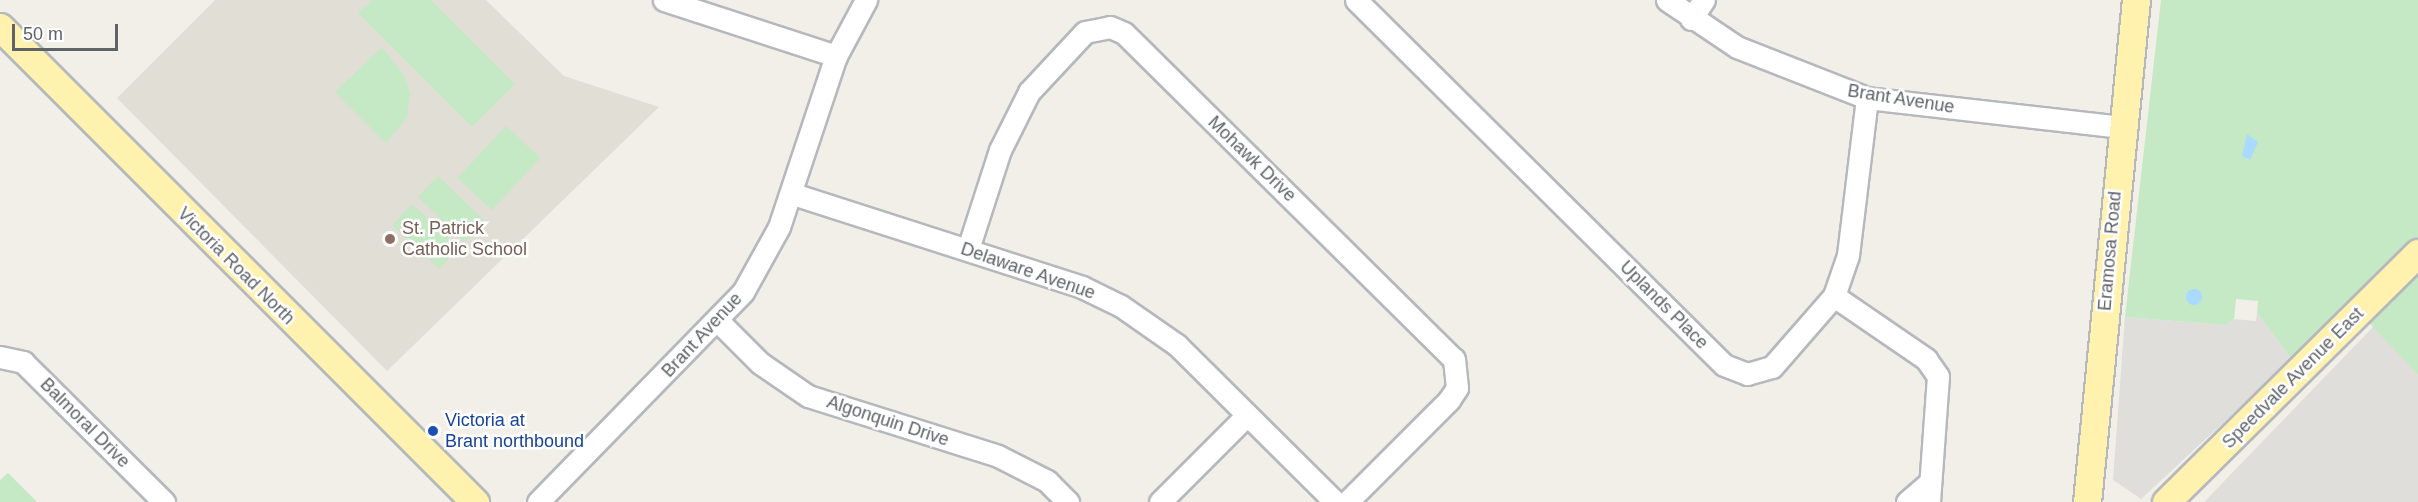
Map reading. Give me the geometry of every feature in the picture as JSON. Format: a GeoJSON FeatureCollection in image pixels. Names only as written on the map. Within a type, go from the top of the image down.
{"type":"FeatureCollection","features":[{"type":"Feature","properties":{"kind":"main road","name":"Eramosa Road"},"geometry":{"type":"LineString","coordinates":[[2087,502],[2136,0]]}},
{"type":"Feature","properties":{"kind":"main road","name":"Victoria Road North"},"geometry":{"type":"LineString","coordinates":[[0,27],[475,502]]}},
{"type":"Feature","properties":{"kind":"main road","name":"Speedvale Avenue East"},"geometry":{"type":"LineString","coordinates":[[2166,502],[2418,254]]}},
{"type":"Feature","properties":{"kind":"main road"},"geometry":{"type":"LineString","coordinates":[[2091,467],[2098,502]]}},
{"type":"Feature","properties":{"kind":"street"},"geometry":{"type":"LineString","coordinates":[[664,0],[836,56]]}},
{"type":"Feature","properties":{"kind":"street","name":"Brant Avenue"},"geometry":{"type":"LineString","coordinates":[[538,502],[719,322],[760,264],[793,194],[836,56],[866,0]]}},
{"type":"Feature","properties":{"kind":"street","name":"Uplands Place"},"geometry":{"type":"LineString","coordinates":[[1356,0],[1724,365],[1747,374],[1772,367],[1834,296],[1848,255],[1867,98]]}},
{"type":"Feature","properties":{"kind":"street","name":"Brant Avenue"},"geometry":{"type":"LineString","coordinates":[[1667,0],[1691,19],[1789,72],[1867,98],[2122,127]]}},
{"type":"Feature","properties":{"kind":"street"},"geometry":{"type":"LineString","coordinates":[[1691,19],[1704,0]]}},
{"type":"Feature","properties":{"kind":"street","name":"Mohawk Drive"},"geometry":{"type":"LineString","coordinates":[[968,249],[1000,150],[1029,92],[1085,32],[1110,27],[1124,33],[1454,359],[1457,388],[1449,400],[1347,502]]}},
{"type":"Feature","properties":{"kind":"street","name":"Delaware Avenue"},"geometry":{"type":"LineString","coordinates":[[793,194],[1082,287],[1121,306],[1177,345],[1335,502]]}},
{"type":"Feature","properties":{"kind":"street"},"geometry":{"type":"LineString","coordinates":[[1834,296],[1926,359],[1938,376],[1929,492],[1907,502]]}},
{"type":"Feature","properties":{"kind":"street","name":"Algonquin Drive"},"geometry":{"type":"LineString","coordinates":[[719,322],[760,363],[808,396],[998,456],[1047,481],[1068,502]]}},
{"type":"Feature","properties":{"kind":"street","name":"Balmoral Drive"},"geometry":{"type":"LineString","coordinates":[[0,357],[23,362],[164,502]]}},
{"type":"Feature","properties":{"kind":"street"},"geometry":{"type":"LineString","coordinates":[[1160,502],[1246,414]]}},
{"type":"Feature","properties":{"kind":"shaded area","name":"St. Patrick Catholic School"},"geometry":{"type":"Polygon","coordinates":[[[215,0],[486,0],[564,76],[659,107],[387,371],[117,98],[215,0]]]}},
{"type":"Feature","properties":{"kind":"shaded area"},"geometry":{"type":"Polygon","coordinates":[[[2257,313],[2292,359],[2141,499],[2113,480],[2125,317],[2226,325],[2234,319],[2256,321],[2257,313]]]}},
{"type":"Feature","properties":{"kind":"shaded area"},"geometry":{"type":"Polygon","coordinates":[[[2374,326],[2418,375],[2418,502],[2204,502],[2374,326]]]}},
{"type":"Feature","properties":{"kind":"green space"},"geometry":{"type":"Polygon","coordinates":[[[372,0],[431,0],[515,84],[472,127],[358,13],[372,0]]]}},
{"type":"Feature","properties":{"kind":"green space"},"geometry":{"type":"Polygon","coordinates":[[[2161,0],[2418,0],[2418,375],[2349,301],[2292,359],[2257,313],[2258,301],[2236,299],[2234,319],[2226,325],[2125,317],[2161,0]]]}},
{"type":"Feature","properties":{"kind":"green space"},"geometry":{"type":"Polygon","coordinates":[[[382,47],[404,75],[410,94],[407,117],[386,143],[335,92],[382,47]]]}},
{"type":"Feature","properties":{"kind":"green space"},"geometry":{"type":"Polygon","coordinates":[[[506,126],[540,158],[492,210],[458,178],[506,126]]]}},
{"type":"Feature","properties":{"kind":"green space"},"geometry":{"type":"Polygon","coordinates":[[[438,176],[485,221],[465,242],[418,197],[438,176]]]}},
{"type":"Feature","properties":{"kind":"green space"},"geometry":{"type":"Polygon","coordinates":[[[412,204],[459,248],[439,269],[392,225],[412,204]]]}},
{"type":"Feature","properties":{"kind":"green space"},"geometry":{"type":"Polygon","coordinates":[[[8,473],[37,502],[0,502],[0,480],[8,473]]]}},
{"type":"Feature","properties":{"kind":"water"},"geometry":{"type":"Polygon","coordinates":[[[2247,134],[2258,142],[2250,160],[2242,156],[2247,134]]]}},
{"type":"Feature","properties":{"kind":"water"},"geometry":{"type":"Polygon","coordinates":[[[2191,289],[2197,289],[2202,297],[2200,303],[2191,305],[2186,300],[2186,294],[2191,289]]]}},
{"type":"Feature","properties":{"kind":"place","name":"St. Patrick Catholic School"},"geometry":{"type":"Point","coordinates":[390,239]}},
{"type":"Feature","properties":{"kind":"place","name":"Victoria at Brant northbound"},"geometry":{"type":"Point","coordinates":[433,431]}}]}
